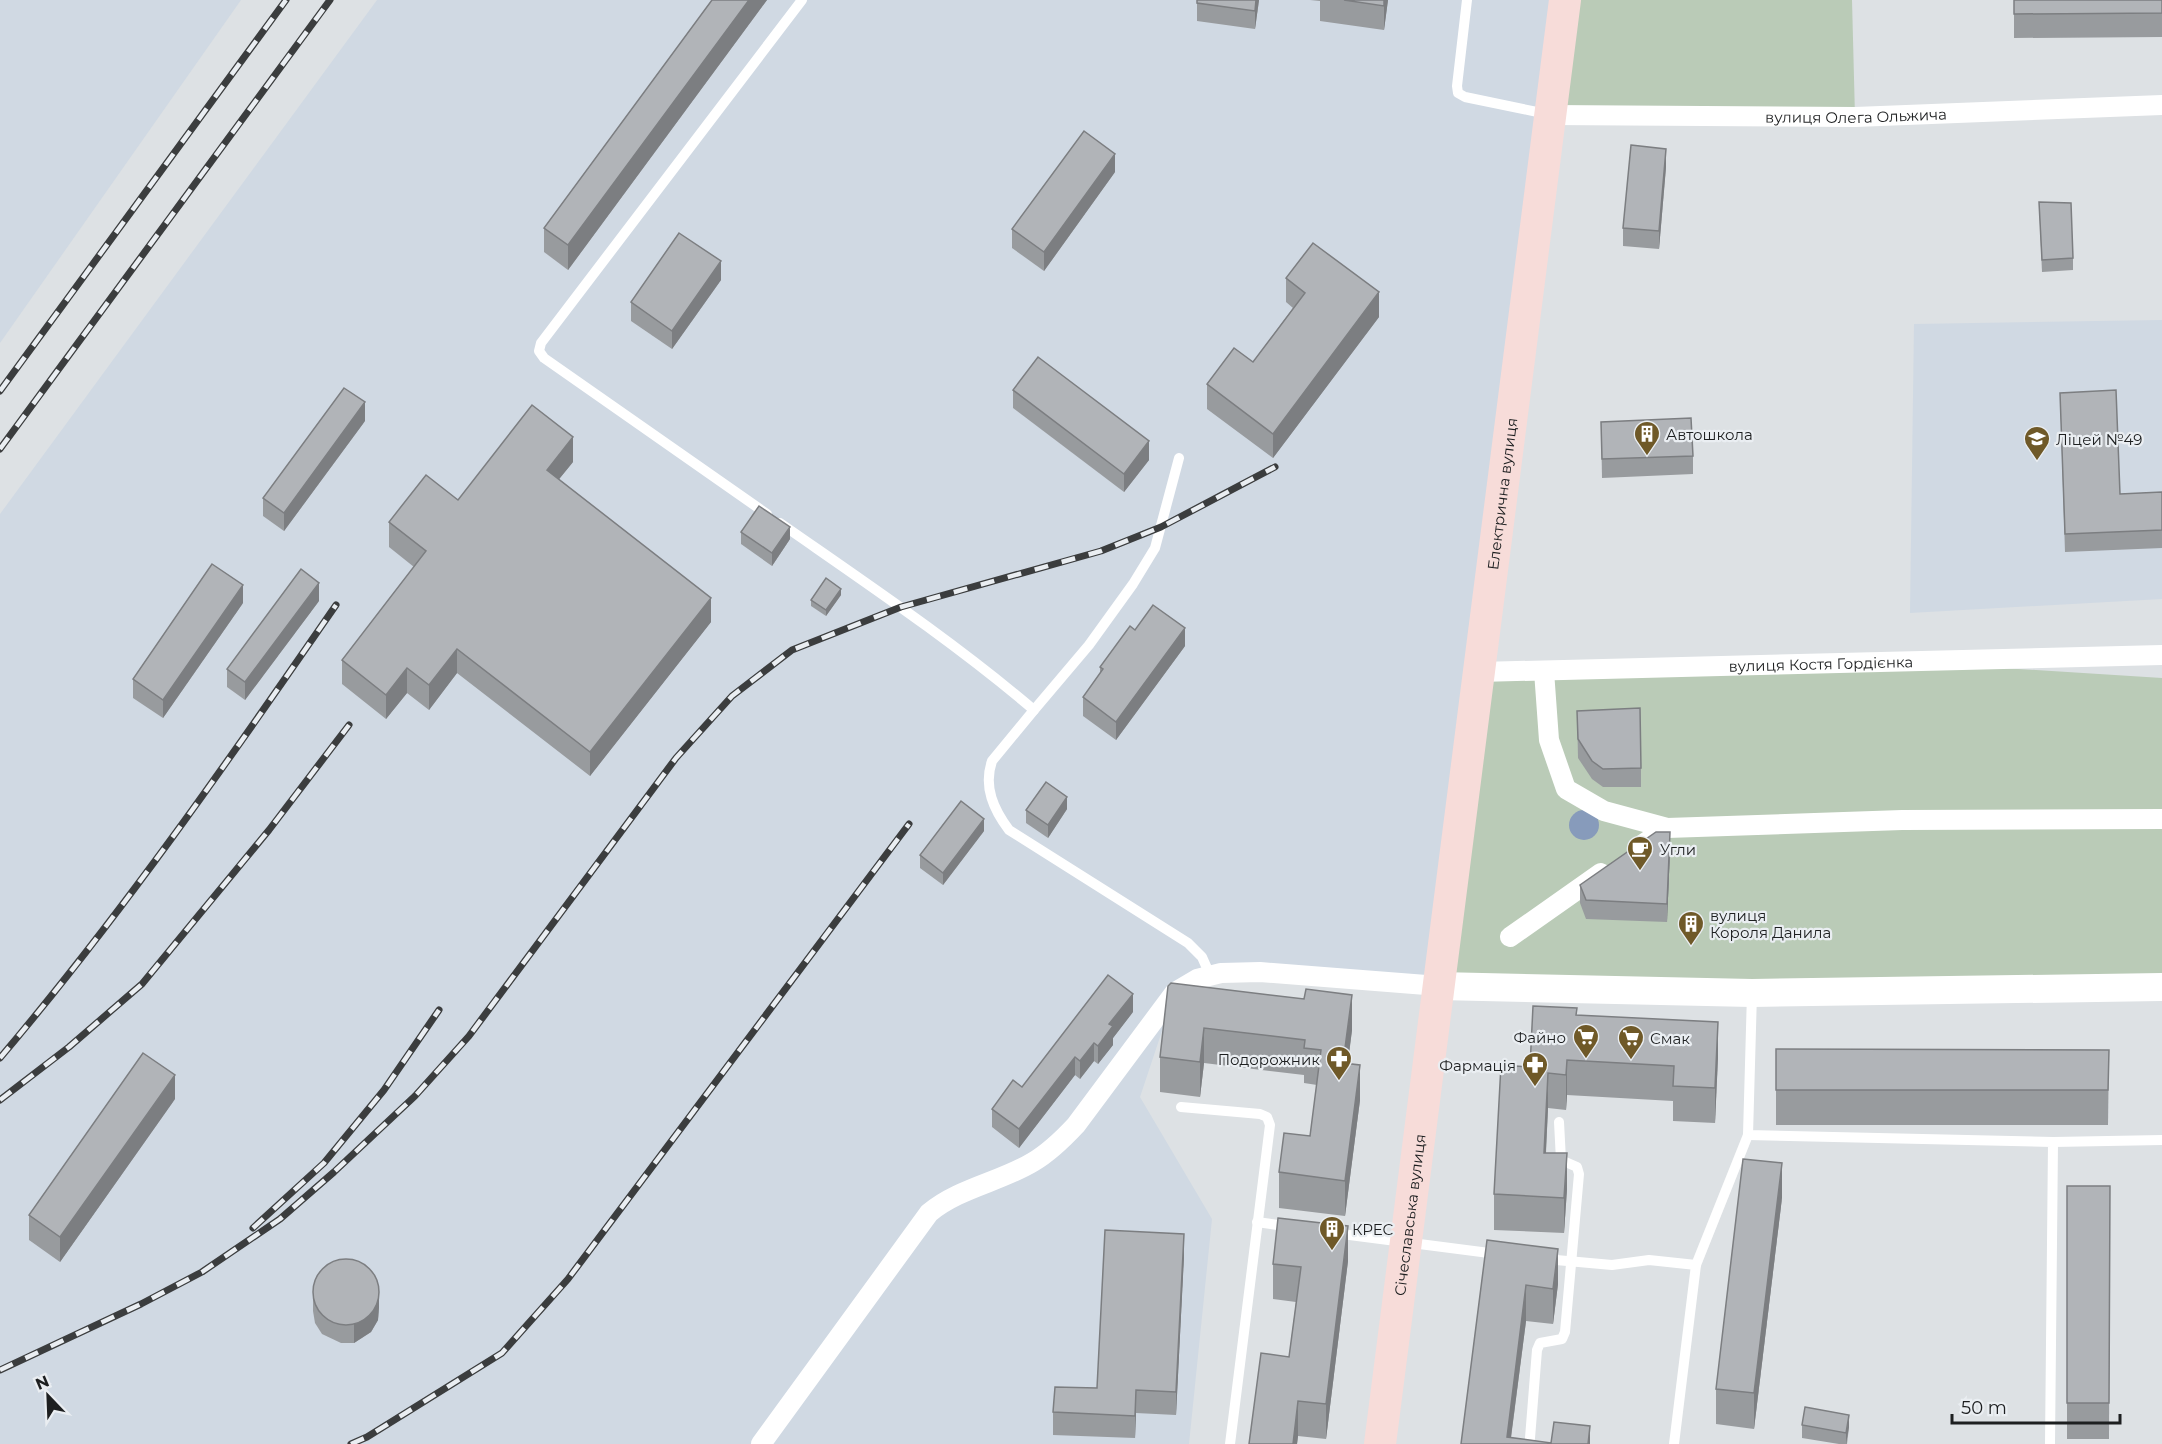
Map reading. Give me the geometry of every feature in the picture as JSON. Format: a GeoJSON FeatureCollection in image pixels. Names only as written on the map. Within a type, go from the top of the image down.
{"type":"FeatureCollection","features":[{"type":"Feature","properties":{"kind":"main road","name":"Електрична вулиця"},"geometry":{"type":"LineString","coordinates":[[1439,986],[1565,0]]}},
{"type":"Feature","properties":{"kind":"main road"},"geometry":{"type":"LineString","coordinates":[[1439,986],[1752,993],[2162,987]]}},
{"type":"Feature","properties":{"kind":"main road","name":"Січеславська вулиця"},"geometry":{"type":"LineString","coordinates":[[1380,1444],[1439,986]]}},
{"type":"Feature","properties":{"kind":"street","name":"вулиця Олега Ольжича"},"geometry":{"type":"LineString","coordinates":[[1550,115],[1855,117],[2162,105]]}},
{"type":"Feature","properties":{"kind":"street","name":"вулиця Костя Гордієнка"},"geometry":{"type":"LineString","coordinates":[[1479,672],[2162,655]]}},
{"type":"Feature","properties":{"kind":"street"},"geometry":{"type":"LineString","coordinates":[[1544,671],[1549,740],[1566,789],[1604,811],[1667,828],[1902,820],[2162,819]]}},
{"type":"Feature","properties":{"kind":"street"},"geometry":{"type":"LineString","coordinates":[[1510,937],[1667,828]]}},
{"type":"Feature","properties":{"kind":"street"},"geometry":{"type":"LineString","coordinates":[[761,1444],[929,1213],[942,1202],[1033,1162],[1058,1145],[1076,1125],[1175,992],[1210,975],[1260,972],[1439,986]]}},
{"type":"Feature","properties":{"kind":"lane"},"geometry":{"type":"LineString","coordinates":[[802,0],[541,343],[539,351],[544,358],[901,607],[996,677],[1034,710]]}},
{"type":"Feature","properties":{"kind":"lane"},"geometry":{"type":"LineString","coordinates":[[1467,0],[1458,93],[1465,97],[1550,115]]}},
{"type":"Feature","properties":{"kind":"lane"},"geometry":{"type":"LineString","coordinates":[[1179,458],[1155,548],[1133,584],[1089,645],[992,761],[988,771],[992,801],[998,816],[1009,831],[1188,943],[1202,957],[1210,975]]}},
{"type":"Feature","properties":{"kind":"lane"},"geometry":{"type":"LineString","coordinates":[[1674,1444],[1696,1265],[1748,1136],[1752,993]]}},
{"type":"Feature","properties":{"kind":"lane"},"geometry":{"type":"LineString","coordinates":[[1181,1107],[1260,1114],[1268,1118],[1270,1125],[1230,1444]]}},
{"type":"Feature","properties":{"kind":"lane"},"geometry":{"type":"LineString","coordinates":[[1530,1438],[1537,1350],[1540,1343],[1562,1339],[1565,1332],[1579,1174],[1577,1167],[1561,1160],[1559,1122]]}},
{"type":"Feature","properties":{"kind":"lane"},"geometry":{"type":"LineString","coordinates":[[1748,1136],[2053,1142],[2162,1140]]}},
{"type":"Feature","properties":{"kind":"lane"},"geometry":{"type":"LineString","coordinates":[[2050,1444],[2053,1142]]}},
{"type":"Feature","properties":{"kind":"lane"},"geometry":{"type":"LineString","coordinates":[[1257,1222],[1304,1228]]}},
{"type":"Feature","properties":{"kind":"lane"},"geometry":{"type":"LineString","coordinates":[[1328,1232],[1506,1255]]}},
{"type":"Feature","properties":{"kind":"lane"},"geometry":{"type":"LineString","coordinates":[[1538,1258],[1612,1265],[1649,1260],[1696,1265]]}},
{"type":"Feature","properties":{"kind":"shaded area"},"geometry":{"type":"Polygon","coordinates":[[[0,0],[241,0],[0,343],[0,0]]]}},
{"type":"Feature","properties":{"kind":"shaded area"},"geometry":{"type":"Polygon","coordinates":[[[377,0],[1565,0],[1439,986],[1260,972],[1175,992],[1140,1097],[1212,1219],[1189,1444],[0,1444],[0,514],[377,0]]]}},
{"type":"Feature","properties":{"kind":"shaded area","name":"Ліцей №49"},"geometry":{"type":"Polygon","coordinates":[[[2162,320],[2162,599],[1910,613],[1914,324],[2162,320]]]}},
{"type":"Feature","properties":{"kind":"green space"},"geometry":{"type":"Polygon","coordinates":[[[1565,0],[1852,0],[1855,117],[1550,115],[1565,0]]]}},
{"type":"Feature","properties":{"kind":"green space"},"geometry":{"type":"Polygon","coordinates":[[[1908,662],[2162,678],[2162,987],[1439,986],[1479,672],[1908,662]]]}},
{"type":"Feature","properties":{"kind":"water"},"geometry":{"type":"Polygon","coordinates":[[[1584,810],[1595,814],[1599,825],[1595,836],[1584,840],[1573,836],[1569,825],[1573,814],[1584,810]]]}},
{"type":"Feature","properties":{"kind":"building"},"geometry":{"type":"Polygon","coordinates":[[[712,0],[749,0],[568,245],[544,228],[712,0]]]}},
{"type":"Feature","properties":{"kind":"building"},"geometry":{"type":"Polygon","coordinates":[[[1197,0],[1256,0],[1255,11],[1197,3],[1197,0]]]}},
{"type":"Feature","properties":{"kind":"building"},"geometry":{"type":"Polygon","coordinates":[[[1344,0],[1384,0],[1384,6],[1344,0]]]}},
{"type":"Feature","properties":{"kind":"building"},"geometry":{"type":"Polygon","coordinates":[[[2014,0],[2162,0],[2162,13],[2014,14],[2014,0]]]}},
{"type":"Feature","properties":{"kind":"building"},"geometry":{"type":"Polygon","coordinates":[[[1084,131],[1115,154],[1044,252],[1012,229],[1084,131]]]}},
{"type":"Feature","properties":{"kind":"building"},"geometry":{"type":"Polygon","coordinates":[[[1631,145],[1666,149],[1659,231],[1623,228],[1631,145]]]}},
{"type":"Feature","properties":{"kind":"building"},"geometry":{"type":"Polygon","coordinates":[[[2039,202],[2071,203],[2073,258],[2042,260],[2039,202]]]}},
{"type":"Feature","properties":{"kind":"building"},"geometry":{"type":"Polygon","coordinates":[[[679,233],[721,261],[672,331],[631,302],[679,233]]]}},
{"type":"Feature","properties":{"kind":"building"},"geometry":{"type":"Polygon","coordinates":[[[1313,243],[1379,292],[1273,434],[1207,384],[1234,348],[1253,362],[1305,293],[1286,278],[1313,243]]]}},
{"type":"Feature","properties":{"kind":"building"},"geometry":{"type":"Polygon","coordinates":[[[1038,357],[1149,441],[1124,474],[1013,390],[1038,357]]]}},
{"type":"Feature","properties":{"kind":"building"},"geometry":{"type":"Polygon","coordinates":[[[344,388],[365,402],[284,513],[263,498],[344,388]]]}},
{"type":"Feature","properties":{"kind":"building"},"geometry":{"type":"Polygon","coordinates":[[[2116,390],[2120,494],[2162,492],[2162,530],[2065,534],[2060,393],[2116,390]]]}},
{"type":"Feature","properties":{"kind":"building"},"geometry":{"type":"Polygon","coordinates":[[[532,405],[573,437],[547,470],[711,598],[590,752],[457,649],[429,685],[407,668],[386,695],[342,660],[426,551],[389,522],[426,475],[458,500],[532,405]]]}},
{"type":"Feature","properties":{"kind":"building"},"geometry":{"type":"Polygon","coordinates":[[[1691,418],[1693,456],[1602,459],[1601,422],[1691,418]]]}},
{"type":"Feature","properties":{"kind":"building"},"geometry":{"type":"Polygon","coordinates":[[[759,506],[790,527],[772,553],[741,532],[759,506]]]}},
{"type":"Feature","properties":{"kind":"building"},"geometry":{"type":"Polygon","coordinates":[[[212,564],[243,585],[163,700],[133,679],[212,564]]]}},
{"type":"Feature","properties":{"kind":"building"},"geometry":{"type":"Polygon","coordinates":[[[301,569],[319,583],[245,682],[227,669],[301,569]]]}},
{"type":"Feature","properties":{"kind":"building"},"geometry":{"type":"Polygon","coordinates":[[[826,578],[841,589],[826,610],[811,600],[826,578]]]}},
{"type":"Feature","properties":{"kind":"building"},"geometry":{"type":"Polygon","coordinates":[[[1153,605],[1185,628],[1116,722],[1083,697],[1103,669],[1100,667],[1130,626],[1135,630],[1153,605]]]}},
{"type":"Feature","properties":{"kind":"building"},"geometry":{"type":"Polygon","coordinates":[[[1640,708],[1641,768],[1603,769],[1592,761],[1578,739],[1577,711],[1640,708]]]}},
{"type":"Feature","properties":{"kind":"building"},"geometry":{"type":"Polygon","coordinates":[[[1046,782],[1067,797],[1048,825],[1026,810],[1046,782]]]}},
{"type":"Feature","properties":{"kind":"building"},"geometry":{"type":"Polygon","coordinates":[[[961,801],[984,819],[943,873],[920,855],[961,801]]]}},
{"type":"Feature","properties":{"kind":"building","name":"Угли"},"geometry":{"type":"Polygon","coordinates":[[[1656,832],[1670,832],[1667,904],[1586,900],[1580,885],[1656,832]]]}},
{"type":"Feature","properties":{"kind":"building"},"geometry":{"type":"Polygon","coordinates":[[[1108,975],[1133,994],[1109,1024],[1113,1026],[1098,1046],[1094,1043],[1080,1061],[1075,1057],[1019,1129],[992,1109],[1013,1080],[1022,1087],[1108,975]]]}},
{"type":"Feature","properties":{"kind":"building"},"geometry":{"type":"Polygon","coordinates":[[[1171,983],[1304,999],[1306,989],[1352,995],[1343,1063],[1360,1065],[1345,1181],[1279,1172],[1284,1133],[1310,1136],[1321,1050],[1304,1048],[1305,1040],[1204,1028],[1200,1062],[1160,1057],[1168,986],[1171,983]]]}},
{"type":"Feature","properties":{"kind":"building"},"geometry":{"type":"Polygon","coordinates":[[[1533,1006],[1577,1008],[1576,1015],[1718,1022],[1715,1088],[1673,1086],[1674,1066],[1567,1060],[1566,1075],[1548,1073],[1544,1153],[1567,1153],[1564,1198],[1494,1194],[1501,1065],[1530,1067],[1533,1006]]]}},
{"type":"Feature","properties":{"kind":"building"},"geometry":{"type":"Polygon","coordinates":[[[1776,1049],[2109,1050],[2108,1090],[1776,1090],[1776,1049]]]}},
{"type":"Feature","properties":{"kind":"building"},"geometry":{"type":"Polygon","coordinates":[[[143,1053],[175,1075],[60,1237],[29,1215],[143,1053]]]}},
{"type":"Feature","properties":{"kind":"building"},"geometry":{"type":"Polygon","coordinates":[[[1743,1159],[1782,1163],[1754,1393],[1716,1389],[1743,1159]]]}},
{"type":"Feature","properties":{"kind":"building"},"geometry":{"type":"Polygon","coordinates":[[[2067,1186],[2110,1186],[2109,1403],[2067,1403],[2067,1186]]]}},
{"type":"Feature","properties":{"kind":"building"},"geometry":{"type":"Polygon","coordinates":[[[1278,1218],[1348,1226],[1326,1404],[1298,1401],[1293,1444],[1249,1444],[1261,1353],[1289,1357],[1301,1267],[1273,1264],[1278,1218]]]}},
{"type":"Feature","properties":{"kind":"building"},"geometry":{"type":"Polygon","coordinates":[[[1105,1230],[1184,1234],[1176,1392],[1136,1390],[1135,1416],[1053,1412],[1055,1387],[1097,1388],[1105,1230]]]}},
{"type":"Feature","properties":{"kind":"building"},"geometry":{"type":"Polygon","coordinates":[[[1487,1240],[1558,1249],[1553,1289],[1526,1285],[1507,1437],[1551,1443],[1554,1422],[1590,1426],[1588,1444],[1461,1444],[1487,1240]]]}},
{"type":"Feature","properties":{"kind":"building"},"geometry":{"type":"Polygon","coordinates":[[[346,1259],[358,1262],[369,1269],[376,1280],[379,1292],[376,1304],[369,1315],[358,1322],[346,1325],[334,1322],[323,1315],[316,1304],[313,1292],[316,1280],[323,1269],[334,1262],[346,1259]]]}},
{"type":"Feature","properties":{"kind":"building"},"geometry":{"type":"Polygon","coordinates":[[[1805,1407],[1849,1415],[1846,1433],[1802,1425],[1805,1407]]]}},
{"type":"Feature","properties":{"kind":"railway"},"geometry":{"type":"LineString","coordinates":[[0,391],[286,0]]}},
{"type":"Feature","properties":{"kind":"railway"},"geometry":{"type":"LineString","coordinates":[[0,449],[330,0]]}},
{"type":"Feature","properties":{"kind":"railway"},"geometry":{"type":"LineString","coordinates":[[0,1370],[141,1304],[202,1272],[280,1219],[334,1172],[415,1096],[469,1036],[676,758],[732,696],[792,650],[901,607],[1101,551],[1161,527],[1275,467]]}},
{"type":"Feature","properties":{"kind":"railway"},"geometry":{"type":"LineString","coordinates":[[0,1058],[132,892],[336,605]]}},
{"type":"Feature","properties":{"kind":"railway"},"geometry":{"type":"LineString","coordinates":[[0,1100],[69,1047],[142,984],[269,830],[349,725]]}},
{"type":"Feature","properties":{"kind":"railway"},"geometry":{"type":"LineString","coordinates":[[351,1444],[367,1437],[502,1353],[568,1279],[909,824]]}},
{"type":"Feature","properties":{"kind":"railway"},"geometry":{"type":"LineString","coordinates":[[253,1228],[324,1163],[384,1090],[439,1010]]}},
{"type":"Feature","properties":{"kind":"place","name":"Автошкола"},"geometry":{"type":"Point","coordinates":[1647,457]}},
{"type":"Feature","properties":{"kind":"place","name":"Ліцей №49"},"geometry":{"type":"Point","coordinates":[2037,462]}},
{"type":"Feature","properties":{"kind":"place","name":"Угли"},"geometry":{"type":"Point","coordinates":[1640,872]}},
{"type":"Feature","properties":{"kind":"place","name":"вулиця Короля Данила"},"geometry":{"type":"Point","coordinates":[1691,947]}},
{"type":"Feature","properties":{"kind":"place","name":"Файно"},"geometry":{"type":"Point","coordinates":[1586,1060]}},
{"type":"Feature","properties":{"kind":"place","name":"Смак"},"geometry":{"type":"Point","coordinates":[1631,1061]}},
{"type":"Feature","properties":{"kind":"place","name":"Подорожник"},"geometry":{"type":"Point","coordinates":[1339,1082]}},
{"type":"Feature","properties":{"kind":"place","name":"Фармація"},"geometry":{"type":"Point","coordinates":[1535,1088]}},
{"type":"Feature","properties":{"kind":"place","name":"КРЕС"},"geometry":{"type":"Point","coordinates":[1332,1252]}}]}
